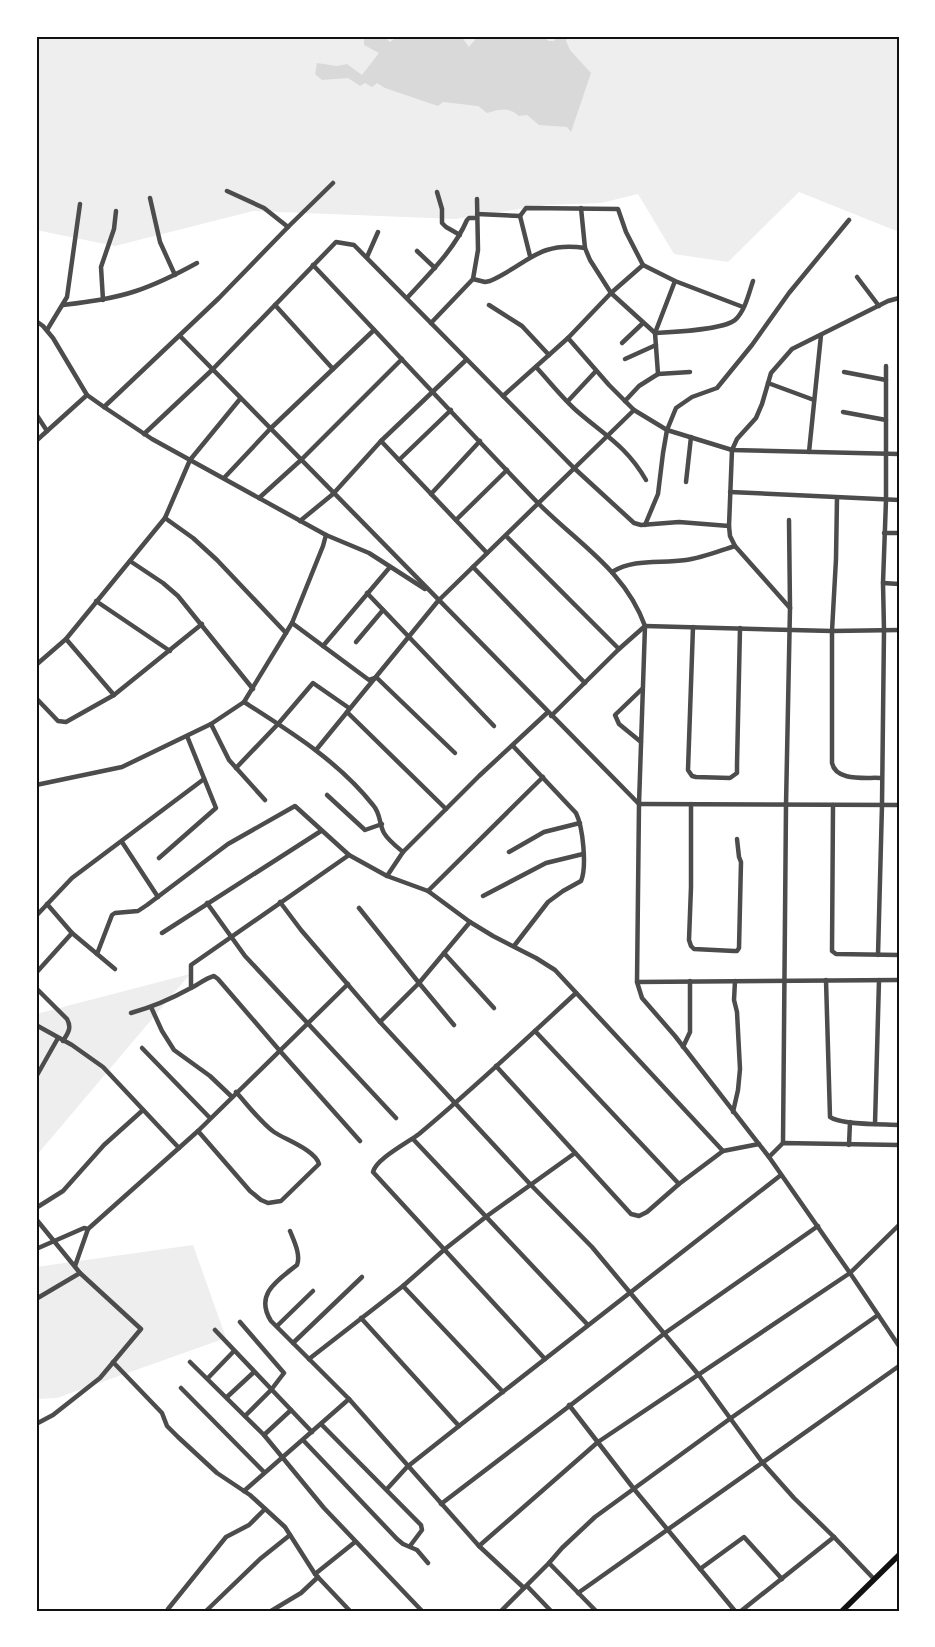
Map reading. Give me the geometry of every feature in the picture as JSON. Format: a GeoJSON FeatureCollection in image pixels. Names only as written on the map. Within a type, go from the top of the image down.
{"type":"FeatureCollection","features":[{"type":"Feature","properties":{"kind":"main road"},"geometry":{"type":"LineString","coordinates":[[842,1611],[899,1555]]}},
{"type":"Feature","properties":{"kind":"street"},"geometry":{"type":"LineString","coordinates":[[104,407],[219,298],[333,183]]}},
{"type":"Feature","properties":{"kind":"street"},"geometry":{"type":"LineString","coordinates":[[227,191],[264,208],[288,227]]}},
{"type":"Feature","properties":{"kind":"street"},"geometry":{"type":"LineString","coordinates":[[437,192],[442,209],[442,223],[460,235]]}},
{"type":"Feature","properties":{"kind":"street"},"geometry":{"type":"LineString","coordinates":[[150,198],[160,242],[175,275]]}},
{"type":"Feature","properties":{"kind":"street"},"geometry":{"type":"LineString","coordinates":[[431,323],[473,278],[478,250],[477,198]]}},
{"type":"Feature","properties":{"kind":"street"},"geometry":{"type":"LineString","coordinates":[[47,330],[67,297],[80,204]]}},
{"type":"Feature","properties":{"kind":"street"},"geometry":{"type":"LineString","coordinates":[[520,216],[526,208],[618,208],[626,232],[643,265],[675,281],[743,307]]}},
{"type":"Feature","properties":{"kind":"street"},"geometry":{"type":"LineString","coordinates":[[581,208],[585,248],[590,260],[611,293],[655,333]]}},
{"type":"Feature","properties":{"kind":"street"},"geometry":{"type":"LineString","coordinates":[[103,300],[101,267],[114,229],[116,211]]}},
{"type":"Feature","properties":{"kind":"street"},"geometry":{"type":"LineString","coordinates":[[407,298],[435,268],[460,235],[469,218],[477,216],[520,216]]}},
{"type":"Feature","properties":{"kind":"street"},"geometry":{"type":"LineString","coordinates":[[520,216],[530,256]]}},
{"type":"Feature","properties":{"kind":"street"},"geometry":{"type":"LineString","coordinates":[[644,525],[658,494],[667,430],[678,406],[717,388],[752,345],[789,293],[849,220]]}},
{"type":"Feature","properties":{"kind":"street"},"geometry":{"type":"LineString","coordinates":[[367,257],[378,232]]}},
{"type":"Feature","properties":{"kind":"street"},"geometry":{"type":"LineString","coordinates":[[144,434],[212,370],[336,242],[354,245],[367,257],[574,468],[634,523],[644,525],[679,522],[729,526]]}},
{"type":"Feature","properties":{"kind":"street"},"geometry":{"type":"LineString","coordinates":[[473,278],[485,282],[490,281],[530,256],[560,246],[585,248]]}},
{"type":"Feature","properties":{"kind":"street"},"geometry":{"type":"LineString","coordinates":[[417,251],[435,268]]}},
{"type":"Feature","properties":{"kind":"street"},"geometry":{"type":"LineString","coordinates":[[63,305],[103,300],[137,291],[175,275],[197,263]]}},
{"type":"Feature","properties":{"kind":"street"},"geometry":{"type":"LineString","coordinates":[[313,265],[539,504],[612,572],[638,607],[645,626],[639,804],[637,982],[642,998],[759,1144],[818,1226],[899,1346]]}},
{"type":"Feature","properties":{"kind":"street"},"geometry":{"type":"LineString","coordinates":[[503,396],[568,338],[611,293],[643,265]]}},
{"type":"Feature","properties":{"kind":"street"},"geometry":{"type":"LineString","coordinates":[[857,277],[879,306]]}},
{"type":"Feature","properties":{"kind":"street"},"geometry":{"type":"LineString","coordinates":[[658,374],[655,333],[675,281]]}},
{"type":"Feature","properties":{"kind":"street"},"geometry":{"type":"LineString","coordinates":[[655,333],[722,326],[735,320],[743,307],[753,281]]}},
{"type":"Feature","properties":{"kind":"street"},"geometry":{"type":"LineString","coordinates":[[790,608],[736,546],[730,536],[732,450],[737,438],[756,418],[771,373],[792,348],[899,298]]}},
{"type":"Feature","properties":{"kind":"street"},"geometry":{"type":"LineString","coordinates":[[275,305],[334,369]]}},
{"type":"Feature","properties":{"kind":"street"},"geometry":{"type":"LineString","coordinates":[[489,305],[522,326],[549,355]]}},
{"type":"Feature","properties":{"kind":"street"},"geometry":{"type":"LineString","coordinates":[[37,322],[47,330],[87,395],[104,407],[144,434],[300,521],[326,535],[369,552],[433,595]]}},
{"type":"Feature","properties":{"kind":"street"},"geometry":{"type":"LineString","coordinates":[[622,343],[644,322]]}},
{"type":"Feature","properties":{"kind":"street"},"geometry":{"type":"LineString","coordinates":[[224,478],[270,429],[374,330]]}},
{"type":"Feature","properties":{"kind":"street"},"geometry":{"type":"LineString","coordinates":[[809,452],[821,335]]}},
{"type":"Feature","properties":{"kind":"street"},"geometry":{"type":"LineString","coordinates":[[180,336],[639,804],[899,805]]}},
{"type":"Feature","properties":{"kind":"street"},"geometry":{"type":"LineString","coordinates":[[568,338],[596,371],[634,410],[667,430],[732,450],[899,454]]}},
{"type":"Feature","properties":{"kind":"street"},"geometry":{"type":"LineString","coordinates":[[625,359],[656,345]]}},
{"type":"Feature","properties":{"kind":"street"},"geometry":{"type":"LineString","coordinates":[[259,498],[402,360]]}},
{"type":"Feature","properties":{"kind":"street"},"geometry":{"type":"LineString","coordinates":[[300,521],[333,494],[381,441],[466,360]]}},
{"type":"Feature","properties":{"kind":"street"},"geometry":{"type":"LineString","coordinates":[[878,955],[882,805],[886,366]]}},
{"type":"Feature","properties":{"kind":"street"},"geometry":{"type":"LineString","coordinates":[[536,367],[577,411],[608,435],[631,457],[646,480]]}},
{"type":"Feature","properties":{"kind":"street"},"geometry":{"type":"LineString","coordinates":[[568,401],[596,371]]}},
{"type":"Feature","properties":{"kind":"street"},"geometry":{"type":"LineString","coordinates":[[625,401],[639,386],[658,374],[690,372]]}},
{"type":"Feature","properties":{"kind":"street"},"geometry":{"type":"LineString","coordinates":[[844,372],[886,380]]}},
{"type":"Feature","properties":{"kind":"street"},"geometry":{"type":"LineString","coordinates":[[768,383],[814,400]]}},
{"type":"Feature","properties":{"kind":"street"},"geometry":{"type":"LineString","coordinates":[[36,441],[87,395]]}},
{"type":"Feature","properties":{"kind":"street"},"geometry":{"type":"LineString","coordinates":[[36,665],[66,640],[96,600],[166,518],[190,460],[240,399]]}},
{"type":"Feature","properties":{"kind":"street"},"geometry":{"type":"LineString","coordinates":[[399,460],[450,410]]}},
{"type":"Feature","properties":{"kind":"street"},"geometry":{"type":"LineString","coordinates":[[316,750],[438,600],[634,410]]}},
{"type":"Feature","properties":{"kind":"street"},"geometry":{"type":"LineString","coordinates":[[842,412],[886,420]]}},
{"type":"Feature","properties":{"kind":"street"},"geometry":{"type":"LineString","coordinates":[[36,414],[48,431]]}},
{"type":"Feature","properties":{"kind":"street"},"geometry":{"type":"LineString","coordinates":[[686,482],[691,437]]}},
{"type":"Feature","properties":{"kind":"street"},"geometry":{"type":"LineString","coordinates":[[381,441],[487,553]]}},
{"type":"Feature","properties":{"kind":"street"},"geometry":{"type":"LineString","coordinates":[[431,494],[480,441]]}},
{"type":"Feature","properties":{"kind":"street"},"geometry":{"type":"LineString","coordinates":[[456,520],[507,470]]}},
{"type":"Feature","properties":{"kind":"street"},"geometry":{"type":"LineString","coordinates":[[730,492],[899,500]]}},
{"type":"Feature","properties":{"kind":"street"},"geometry":{"type":"LineString","coordinates":[[837,498],[832,631],[833,768],[844,776],[881,778]]}},
{"type":"Feature","properties":{"kind":"street"},"geometry":{"type":"LineString","coordinates":[[166,518],[193,538],[217,560],[286,634]]}},
{"type":"Feature","properties":{"kind":"street"},"geometry":{"type":"LineString","coordinates":[[769,1158],[782,1144],[790,608],[789,520]]}},
{"type":"Feature","properties":{"kind":"street"},"geometry":{"type":"LineString","coordinates":[[884,532],[899,533]]}},
{"type":"Feature","properties":{"kind":"street"},"geometry":{"type":"LineString","coordinates":[[36,784],[122,767],[210,724],[244,702],[292,623],[326,535]]}},
{"type":"Feature","properties":{"kind":"street"},"geometry":{"type":"LineString","coordinates":[[506,536],[619,649]]}},
{"type":"Feature","properties":{"kind":"street"},"geometry":{"type":"LineString","coordinates":[[612,572],[640,562],[685,560],[736,546]]}},
{"type":"Feature","properties":{"kind":"street"},"geometry":{"type":"LineString","coordinates":[[130,561],[163,583],[178,596],[253,689]]}},
{"type":"Feature","properties":{"kind":"street"},"geometry":{"type":"LineString","coordinates":[[323,646],[390,567]]}},
{"type":"Feature","properties":{"kind":"street"},"geometry":{"type":"LineString","coordinates":[[472,567],[585,683]]}},
{"type":"Feature","properties":{"kind":"street"},"geometry":{"type":"LineString","coordinates":[[883,583],[899,584]]}},
{"type":"Feature","properties":{"kind":"street"},"geometry":{"type":"LineString","coordinates":[[367,593],[494,726]]}},
{"type":"Feature","properties":{"kind":"street"},"geometry":{"type":"LineString","coordinates":[[96,600],[170,651]]}},
{"type":"Feature","properties":{"kind":"street"},"geometry":{"type":"LineString","coordinates":[[356,642],[383,610]]}},
{"type":"Feature","properties":{"kind":"street"},"geometry":{"type":"LineString","coordinates":[[292,623],[369,680],[376,677]]}},
{"type":"Feature","properties":{"kind":"street"},"geometry":{"type":"LineString","coordinates":[[36,698],[55,718],[66,722],[114,695],[202,624]]}},
{"type":"Feature","properties":{"kind":"street"},"geometry":{"type":"LineString","coordinates":[[387,876],[403,852],[446,809],[645,626],[832,631],[899,630]]}},
{"type":"Feature","properties":{"kind":"street"},"geometry":{"type":"LineString","coordinates":[[693,627],[688,770],[692,776],[696,777],[730,778],[737,773],[740,628]]}},
{"type":"Feature","properties":{"kind":"street"},"geometry":{"type":"LineString","coordinates":[[66,640],[114,695]]}},
{"type":"Feature","properties":{"kind":"street"},"geometry":{"type":"LineString","coordinates":[[376,677],[455,753]]}},
{"type":"Feature","properties":{"kind":"street"},"geometry":{"type":"LineString","coordinates":[[236,768],[278,724],[313,683],[348,710],[446,809]]}},
{"type":"Feature","properties":{"kind":"street"},"geometry":{"type":"LineString","coordinates":[[641,742],[619,724],[615,716],[643,688]]}},
{"type":"Feature","properties":{"kind":"street"},"geometry":{"type":"LineString","coordinates":[[244,702],[316,750],[341,770],[374,806],[380,816],[385,834],[403,852]]}},
{"type":"Feature","properties":{"kind":"street"},"geometry":{"type":"LineString","coordinates":[[210,724],[226,755],[265,800]]}},
{"type":"Feature","properties":{"kind":"street"},"geometry":{"type":"LineString","coordinates":[[159,858],[216,808],[187,736]]}},
{"type":"Feature","properties":{"kind":"street"},"geometry":{"type":"LineString","coordinates":[[513,746],[572,807],[580,823],[583,854],[583,874],[580,882],[548,902],[514,946]]}},
{"type":"Feature","properties":{"kind":"street"},"geometry":{"type":"LineString","coordinates":[[428,891],[543,777]]}},
{"type":"Feature","properties":{"kind":"street"},"geometry":{"type":"LineString","coordinates":[[36,916],[72,878],[204,779]]}},
{"type":"Feature","properties":{"kind":"street"},"geometry":{"type":"LineString","coordinates":[[327,795],[365,830],[382,824]]}},
{"type":"Feature","properties":{"kind":"street"},"geometry":{"type":"LineString","coordinates":[[691,804],[689,940],[694,949],[737,951],[741,862],[738,839]]}},
{"type":"Feature","properties":{"kind":"street"},"geometry":{"type":"LineString","coordinates":[[833,805],[832,951],[836,954],[899,955]]}},
{"type":"Feature","properties":{"kind":"street"},"geometry":{"type":"LineString","coordinates":[[97,954],[112,915],[115,913],[138,911],[228,844],[294,806],[349,855],[387,876],[428,891],[470,922],[555,970],[723,1151]]}},
{"type":"Feature","properties":{"kind":"street"},"geometry":{"type":"LineString","coordinates":[[509,852],[546,831],[580,823]]}},
{"type":"Feature","properties":{"kind":"street"},"geometry":{"type":"LineString","coordinates":[[162,933],[320,831]]}},
{"type":"Feature","properties":{"kind":"street"},"geometry":{"type":"LineString","coordinates":[[122,842],[158,897]]}},
{"type":"Feature","properties":{"kind":"street"},"geometry":{"type":"LineString","coordinates":[[483,896],[546,862],[583,854]]}},
{"type":"Feature","properties":{"kind":"street"},"geometry":{"type":"LineString","coordinates":[[191,988],[190,965],[349,855]]}},
{"type":"Feature","properties":{"kind":"street"},"geometry":{"type":"LineString","coordinates":[[280,902],[301,930],[380,1022],[530,1184],[592,1247],[698,1374],[762,1462],[794,1498],[874,1579]]}},
{"type":"Feature","properties":{"kind":"street"},"geometry":{"type":"LineString","coordinates":[[207,903],[245,956],[396,1118]]}},
{"type":"Feature","properties":{"kind":"street"},"geometry":{"type":"LineString","coordinates":[[47,904],[72,933],[115,969]]}},
{"type":"Feature","properties":{"kind":"street"},"geometry":{"type":"LineString","coordinates":[[359,908],[454,1025]]}},
{"type":"Feature","properties":{"kind":"street"},"geometry":{"type":"LineString","coordinates":[[380,1022],[418,983],[470,922]]}},
{"type":"Feature","properties":{"kind":"street"},"geometry":{"type":"LineString","coordinates":[[36,973],[72,933]]}},
{"type":"Feature","properties":{"kind":"street"},"geometry":{"type":"LineString","coordinates":[[444,953],[494,1008]]}},
{"type":"Feature","properties":{"kind":"street"},"geometry":{"type":"LineString","coordinates":[[131,1013],[151,1008],[191,988],[206,978],[214,976],[360,1141]]}},
{"type":"Feature","properties":{"kind":"street"},"geometry":{"type":"LineString","coordinates":[[826,980],[830,1117],[850,1122],[899,1125]]}},
{"type":"Feature","properties":{"kind":"street"},"geometry":{"type":"LineString","coordinates":[[875,1124],[879,980]]}},
{"type":"Feature","properties":{"kind":"street"},"geometry":{"type":"LineString","coordinates":[[637,982],[899,980]]}},
{"type":"Feature","properties":{"kind":"street"},"geometry":{"type":"LineString","coordinates":[[683,1047],[690,1032],[690,981]]}},
{"type":"Feature","properties":{"kind":"street"},"geometry":{"type":"LineString","coordinates":[[733,1112],[740,1069],[737,1012],[734,1000],[735,981]]}},
{"type":"Feature","properties":{"kind":"street"},"geometry":{"type":"LineString","coordinates":[[75,1266],[88,1229],[198,1131],[231,1096],[348,984]]}},
{"type":"Feature","properties":{"kind":"street"},"geometry":{"type":"LineString","coordinates":[[36,988],[67,1019],[70,1028],[63,1041]]}},
{"type":"Feature","properties":{"kind":"street"},"geometry":{"type":"LineString","coordinates":[[545,1359],[373,1172],[378,1163],[413,1138],[455,1103],[576,993]]}},
{"type":"Feature","properties":{"kind":"street"},"geometry":{"type":"LineString","coordinates":[[151,1008],[174,1050],[210,1076],[231,1096]]}},
{"type":"Feature","properties":{"kind":"street"},"geometry":{"type":"LineString","coordinates":[[36,1025],[87,1055],[103,1067],[179,1148]]}},
{"type":"Feature","properties":{"kind":"street"},"geometry":{"type":"LineString","coordinates":[[535,1031],[679,1184]]}},
{"type":"Feature","properties":{"kind":"street"},"geometry":{"type":"LineString","coordinates":[[36,1077],[58,1038]]}},
{"type":"Feature","properties":{"kind":"street"},"geometry":{"type":"LineString","coordinates":[[142,1048],[210,1118]]}},
{"type":"Feature","properties":{"kind":"street"},"geometry":{"type":"LineString","coordinates":[[496,1066],[632,1214],[639,1216],[647,1212],[679,1184],[723,1151],[759,1144]]}},
{"type":"Feature","properties":{"kind":"street"},"geometry":{"type":"LineString","coordinates":[[198,1131],[250,1191],[268,1203],[281,1202],[319,1164],[317,1160],[299,1146],[272,1131],[236,1092]]}},
{"type":"Feature","properties":{"kind":"street"},"geometry":{"type":"LineString","coordinates":[[36,1208],[63,1191],[104,1145],[143,1110]]}},
{"type":"Feature","properties":{"kind":"street"},"geometry":{"type":"LineString","coordinates":[[849,1144],[850,1122]]}},
{"type":"Feature","properties":{"kind":"street"},"geometry":{"type":"LineString","coordinates":[[413,1138],[587,1324]]}},
{"type":"Feature","properties":{"kind":"street"},"geometry":{"type":"LineString","coordinates":[[782,1144],[899,1145]]}},
{"type":"Feature","properties":{"kind":"street"},"geometry":{"type":"LineString","coordinates":[[309,1359],[403,1286],[487,1216],[575,1153]]}},
{"type":"Feature","properties":{"kind":"street"},"geometry":{"type":"LineString","coordinates":[[387,1489],[407,1467],[587,1324],[631,1293],[781,1174]]}},
{"type":"Feature","properties":{"kind":"street"},"geometry":{"type":"LineString","coordinates":[[36,1219],[80,1273],[141,1329],[100,1378],[52,1415],[36,1424]]}},
{"type":"Feature","properties":{"kind":"street"},"geometry":{"type":"LineString","coordinates":[[479,1546],[598,1442],[850,1273],[899,1225]]}},
{"type":"Feature","properties":{"kind":"street"},"geometry":{"type":"LineString","coordinates":[[441,1504],[665,1333],[818,1226]]}},
{"type":"Feature","properties":{"kind":"street"},"geometry":{"type":"LineString","coordinates":[[36,1249],[84,1228],[88,1229]]}},
{"type":"Feature","properties":{"kind":"street"},"geometry":{"type":"LineString","coordinates":[[290,1231],[295,1243],[298,1261],[269,1290],[265,1308],[267,1315],[349,1399],[407,1467],[479,1546],[551,1611]]}},
{"type":"Feature","properties":{"kind":"street"},"geometry":{"type":"LineString","coordinates":[[36,1299],[80,1273]]}},
{"type":"Feature","properties":{"kind":"street"},"geometry":{"type":"LineString","coordinates":[[293,1342],[362,1277]]}},
{"type":"Feature","properties":{"kind":"street"},"geometry":{"type":"LineString","coordinates":[[403,1286],[503,1392]]}},
{"type":"Feature","properties":{"kind":"street"},"geometry":{"type":"LineString","coordinates":[[276,1326],[314,1291]]}},
{"type":"Feature","properties":{"kind":"street"},"geometry":{"type":"LineString","coordinates":[[505,1609],[562,1548],[595,1517],[731,1418],[878,1315]]}},
{"type":"Feature","properties":{"kind":"street"},"geometry":{"type":"LineString","coordinates":[[361,1318],[459,1426]]}},
{"type":"Feature","properties":{"kind":"street"},"geometry":{"type":"LineString","coordinates":[[240,1322],[284,1372],[271,1390],[245,1416]]}},
{"type":"Feature","properties":{"kind":"street"},"geometry":{"type":"LineString","coordinates":[[215,1330],[312,1432]]}},
{"type":"Feature","properties":{"kind":"street"},"geometry":{"type":"LineString","coordinates":[[208,1378],[234,1351]]}},
{"type":"Feature","properties":{"kind":"street"},"geometry":{"type":"LineString","coordinates":[[113,1362],[162,1413],[167,1426],[178,1437],[217,1473],[244,1491],[285,1527],[317,1576],[350,1611]]}},
{"type":"Feature","properties":{"kind":"street"},"geometry":{"type":"LineString","coordinates":[[190,1362],[264,1434],[284,1457],[314,1498],[422,1611]]}},
{"type":"Feature","properties":{"kind":"street"},"geometry":{"type":"LineString","coordinates":[[578,1593],[899,1366]]}},
{"type":"Feature","properties":{"kind":"street"},"geometry":{"type":"LineString","coordinates":[[227,1398],[254,1372]]}},
{"type":"Feature","properties":{"kind":"street"},"geometry":{"type":"LineString","coordinates":[[180,1388],[264,1472]]}},
{"type":"Feature","properties":{"kind":"street"},"geometry":{"type":"LineString","coordinates":[[244,1491],[349,1399]]}},
{"type":"Feature","properties":{"kind":"street"},"geometry":{"type":"LineString","coordinates":[[569,1405],[667,1530],[735,1611]]}},
{"type":"Feature","properties":{"kind":"street"},"geometry":{"type":"LineString","coordinates":[[264,1434],[291,1410]]}},
{"type":"Feature","properties":{"kind":"street"},"geometry":{"type":"LineString","coordinates":[[321,1424],[387,1489],[422,1527],[422,1530],[410,1546]]}},
{"type":"Feature","properties":{"kind":"street"},"geometry":{"type":"LineString","coordinates":[[303,1440],[397,1539],[417,1550],[428,1563]]}},
{"type":"Feature","properties":{"kind":"street"},"geometry":{"type":"LineString","coordinates":[[168,1609],[226,1537],[249,1525],[265,1509]]}},
{"type":"Feature","properties":{"kind":"street"},"geometry":{"type":"LineString","coordinates":[[206,1611],[260,1559],[290,1535]]}},
{"type":"Feature","properties":{"kind":"street"},"geometry":{"type":"LineString","coordinates":[[700,1569],[744,1537],[782,1579]]}},
{"type":"Feature","properties":{"kind":"street"},"geometry":{"type":"LineString","coordinates":[[741,1611],[834,1537]]}},
{"type":"Feature","properties":{"kind":"street"},"geometry":{"type":"LineString","coordinates":[[271,1611],[301,1593],[317,1576],[356,1542]]}},
{"type":"Feature","properties":{"kind":"street"},"geometry":{"type":"LineString","coordinates":[[549,1563],[596,1611]]}},
{"type":"Feature","properties":{"kind":"shaded area"},"geometry":{"type":"Polygon","coordinates":[[[36,36],[899,36],[899,232],[799,192],[728,262],[674,254],[638,194],[601,203],[546,205],[455,219],[253,211],[115,246],[36,230],[36,36]]]}},
{"type":"Feature","properties":{"kind":"shaded area"},"geometry":{"type":"Polygon","coordinates":[[[367,36],[384,36],[390,42],[398,36],[458,36],[459,38],[461,36],[469,47],[478,36],[541,36],[549,41],[554,41],[557,36],[568,36],[566,41],[570,50],[591,73],[571,132],[567,127],[539,125],[527,115],[519,116],[508,110],[487,113],[478,106],[443,102],[438,106],[385,88],[377,83],[372,87],[365,83],[360,86],[348,78],[322,80],[315,74],[317,63],[337,66],[347,64],[362,75],[379,53],[364,45],[364,39],[367,36]]]}},
{"type":"Feature","properties":{"kind":"shaded area"},"geometry":{"type":"Polygon","coordinates":[[[190,974],[36,1156],[36,1014],[190,974]]]}},
{"type":"Feature","properties":{"kind":"shaded area"},"geometry":{"type":"Polygon","coordinates":[[[193,1245],[226,1338],[57,1398],[36,1399],[36,1267],[193,1245]]]}}]}
